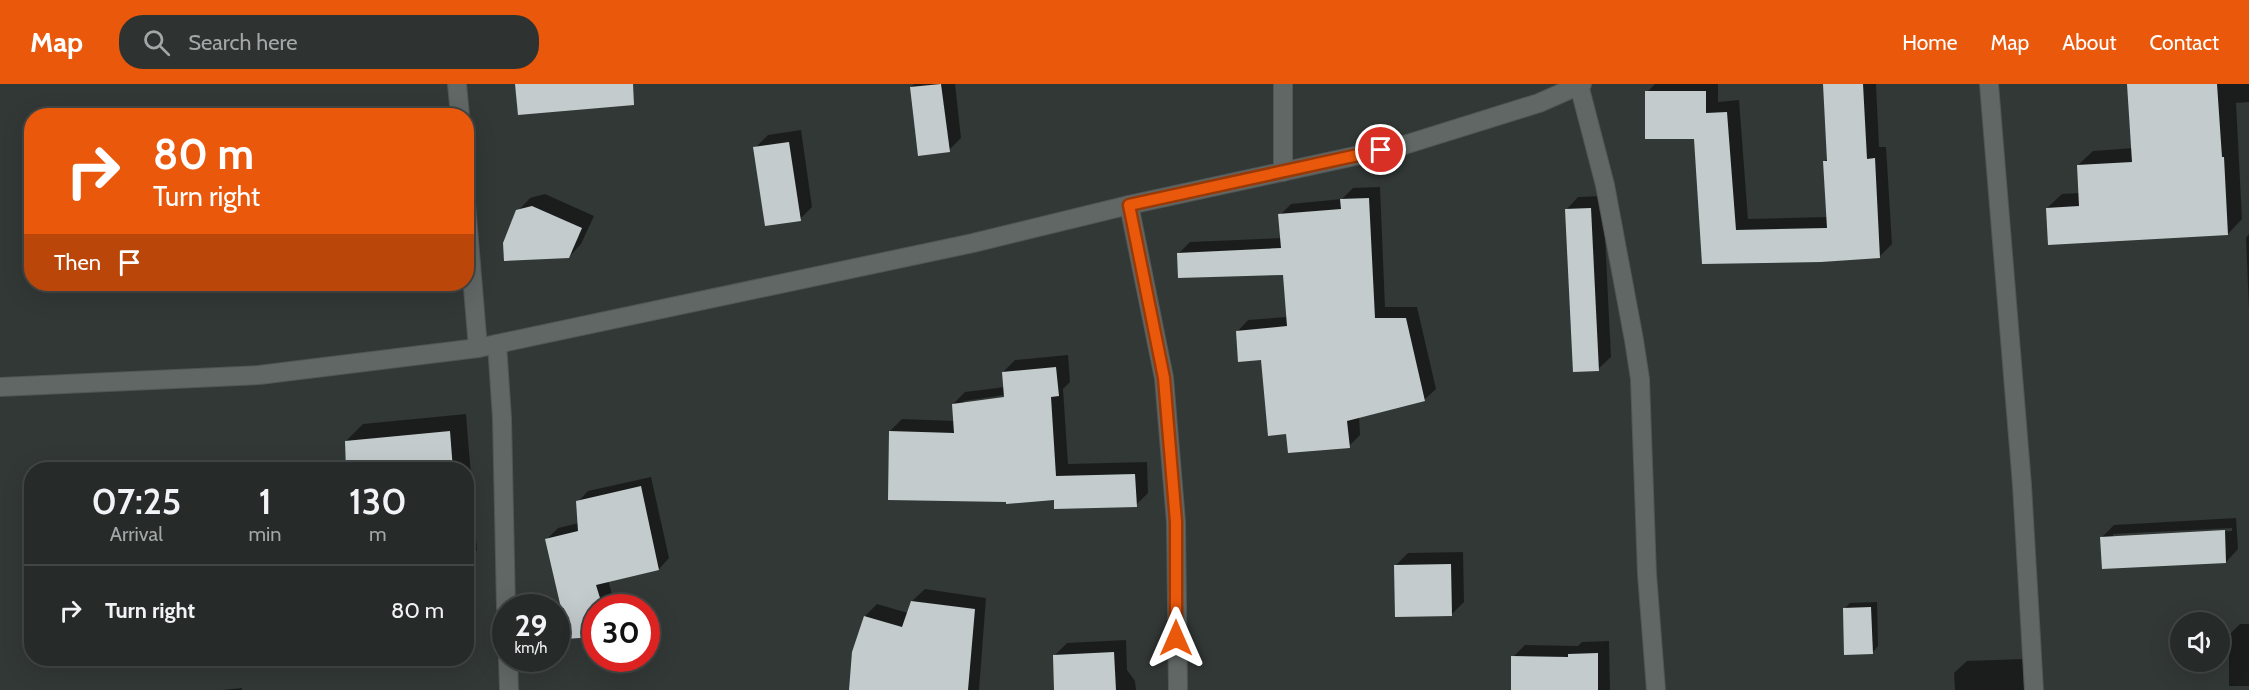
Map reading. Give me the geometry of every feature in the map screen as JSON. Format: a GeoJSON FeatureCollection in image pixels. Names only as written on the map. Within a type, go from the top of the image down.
{"type":"FeatureCollection","features":[{"type":"Feature","properties":{"kind":"street"},"geometry":{"type":"LineString","coordinates":[[457,84],[459,108]]}},
{"type":"Feature","properties":{"kind":"street"},"geometry":{"type":"LineString","coordinates":[[1283,84],[1283,172]]}},
{"type":"Feature","properties":{"kind":"street"},"geometry":{"type":"LineString","coordinates":[[1989,84],[2022,485],[2034,690]]}},
{"type":"Feature","properties":{"kind":"street"},"geometry":{"type":"LineString","coordinates":[[0,387],[259,375],[478,348],[974,243],[1129,205],[1401,146],[1539,103],[1581,85],[1605,185],[1640,380],[1647,574],[1656,690]]}},
{"type":"Feature","properties":{"kind":"street"},"geometry":{"type":"LineString","coordinates":[[1129,205],[1164,378],[1176,522],[1178,690]]}},
{"type":"Feature","properties":{"kind":"street"},"geometry":{"type":"LineString","coordinates":[[473,291],[478,348]]}},
{"type":"Feature","properties":{"kind":"street"},"geometry":{"type":"LineString","coordinates":[[498,344],[507,594]]}},
{"type":"Feature","properties":{"kind":"street"},"geometry":{"type":"LineString","coordinates":[[508,672],[508,690]]}},
{"type":"Feature","properties":{"kind":"building"},"geometry":{"type":"Polygon","coordinates":[[[515,84],[633,84],[634,105],[518,115],[515,84]]]}},
{"type":"Feature","properties":{"kind":"building"},"geometry":{"type":"Polygon","coordinates":[[[941,84],[950,152],[918,156],[910,87],[941,84]]]}},
{"type":"Feature","properties":{"kind":"building"},"geometry":{"type":"Polygon","coordinates":[[[1823,84],[1863,84],[1867,159],[1875,158],[1880,258],[1821,262],[1702,264],[1694,139],[1645,139],[1645,91],[1706,91],[1706,113],[1727,112],[1736,230],[1827,228],[1823,161],[1827,161],[1823,84]]]}},
{"type":"Feature","properties":{"kind":"building"},"geometry":{"type":"Polygon","coordinates":[[[2127,84],[2217,84],[2228,235],[2048,245],[2046,208],[2079,206],[2077,165],[2132,162],[2127,84]]]}},
{"type":"Feature","properties":{"kind":"building"},"geometry":{"type":"Polygon","coordinates":[[[789,142],[801,221],[765,226],[753,147],[789,142]]]}},
{"type":"Feature","properties":{"kind":"building"},"geometry":{"type":"Polygon","coordinates":[[[1369,198],[1375,318],[1406,318],[1425,401],[1347,421],[1350,448],[1288,453],[1286,434],[1268,436],[1261,360],[1238,362],[1236,331],[1287,326],[1283,275],[1178,278],[1177,253],[1281,248],[1278,214],[1341,209],[1340,199],[1369,198]]]}},
{"type":"Feature","properties":{"kind":"building"},"geometry":{"type":"Polygon","coordinates":[[[532,206],[582,228],[569,258],[504,261],[503,243],[516,210],[532,206]]]}},
{"type":"Feature","properties":{"kind":"building"},"geometry":{"type":"Polygon","coordinates":[[[1591,208],[1599,371],[1573,372],[1565,209],[1591,208]]]}},
{"type":"Feature","properties":{"kind":"building"},"geometry":{"type":"Polygon","coordinates":[[[1056,367],[1059,396],[1051,397],[1056,476],[1135,474],[1137,507],[1054,509],[1054,500],[1006,504],[1006,502],[888,500],[889,431],[954,433],[952,404],[1004,397],[1002,372],[1056,367]]]}},
{"type":"Feature","properties":{"kind":"building"},"geometry":{"type":"Polygon","coordinates":[[[450,431],[452,462],[346,462],[345,441],[450,431]]]}},
{"type":"Feature","properties":{"kind":"building"},"geometry":{"type":"Polygon","coordinates":[[[641,486],[659,570],[596,585],[599,594],[582,594],[582,638],[570,639],[570,594],[558,594],[545,539],[578,531],[576,501],[641,486]]]}},
{"type":"Feature","properties":{"kind":"building"},"geometry":{"type":"Polygon","coordinates":[[[2225,530],[2226,563],[2102,569],[2100,537],[2225,530]]]}},
{"type":"Feature","properties":{"kind":"building"},"geometry":{"type":"Polygon","coordinates":[[[1451,564],[1452,616],[1395,617],[1394,565],[1451,564]]]}},
{"type":"Feature","properties":{"kind":"building"},"geometry":{"type":"Polygon","coordinates":[[[911,601],[975,609],[968,690],[849,690],[852,652],[864,616],[902,627],[911,601]]]}},
{"type":"Feature","properties":{"kind":"building"},"geometry":{"type":"Polygon","coordinates":[[[1871,607],[1873,654],[1844,655],[1843,608],[1871,607]]]}},
{"type":"Feature","properties":{"kind":"building"},"geometry":{"type":"Polygon","coordinates":[[[1114,652],[1116,690],[1054,690],[1053,655],[1114,652]]]}},
{"type":"Feature","properties":{"kind":"building"},"geometry":{"type":"Polygon","coordinates":[[[1598,653],[1598,690],[1511,690],[1511,656],[1568,657],[1568,654],[1598,653]]]}},
{"type":"Feature","properties":{"kind":"route"},"geometry":{"type":"LineString","coordinates":[[1176,638],[1176,522],[1164,378],[1129,205],[1381,150]]}}]}
